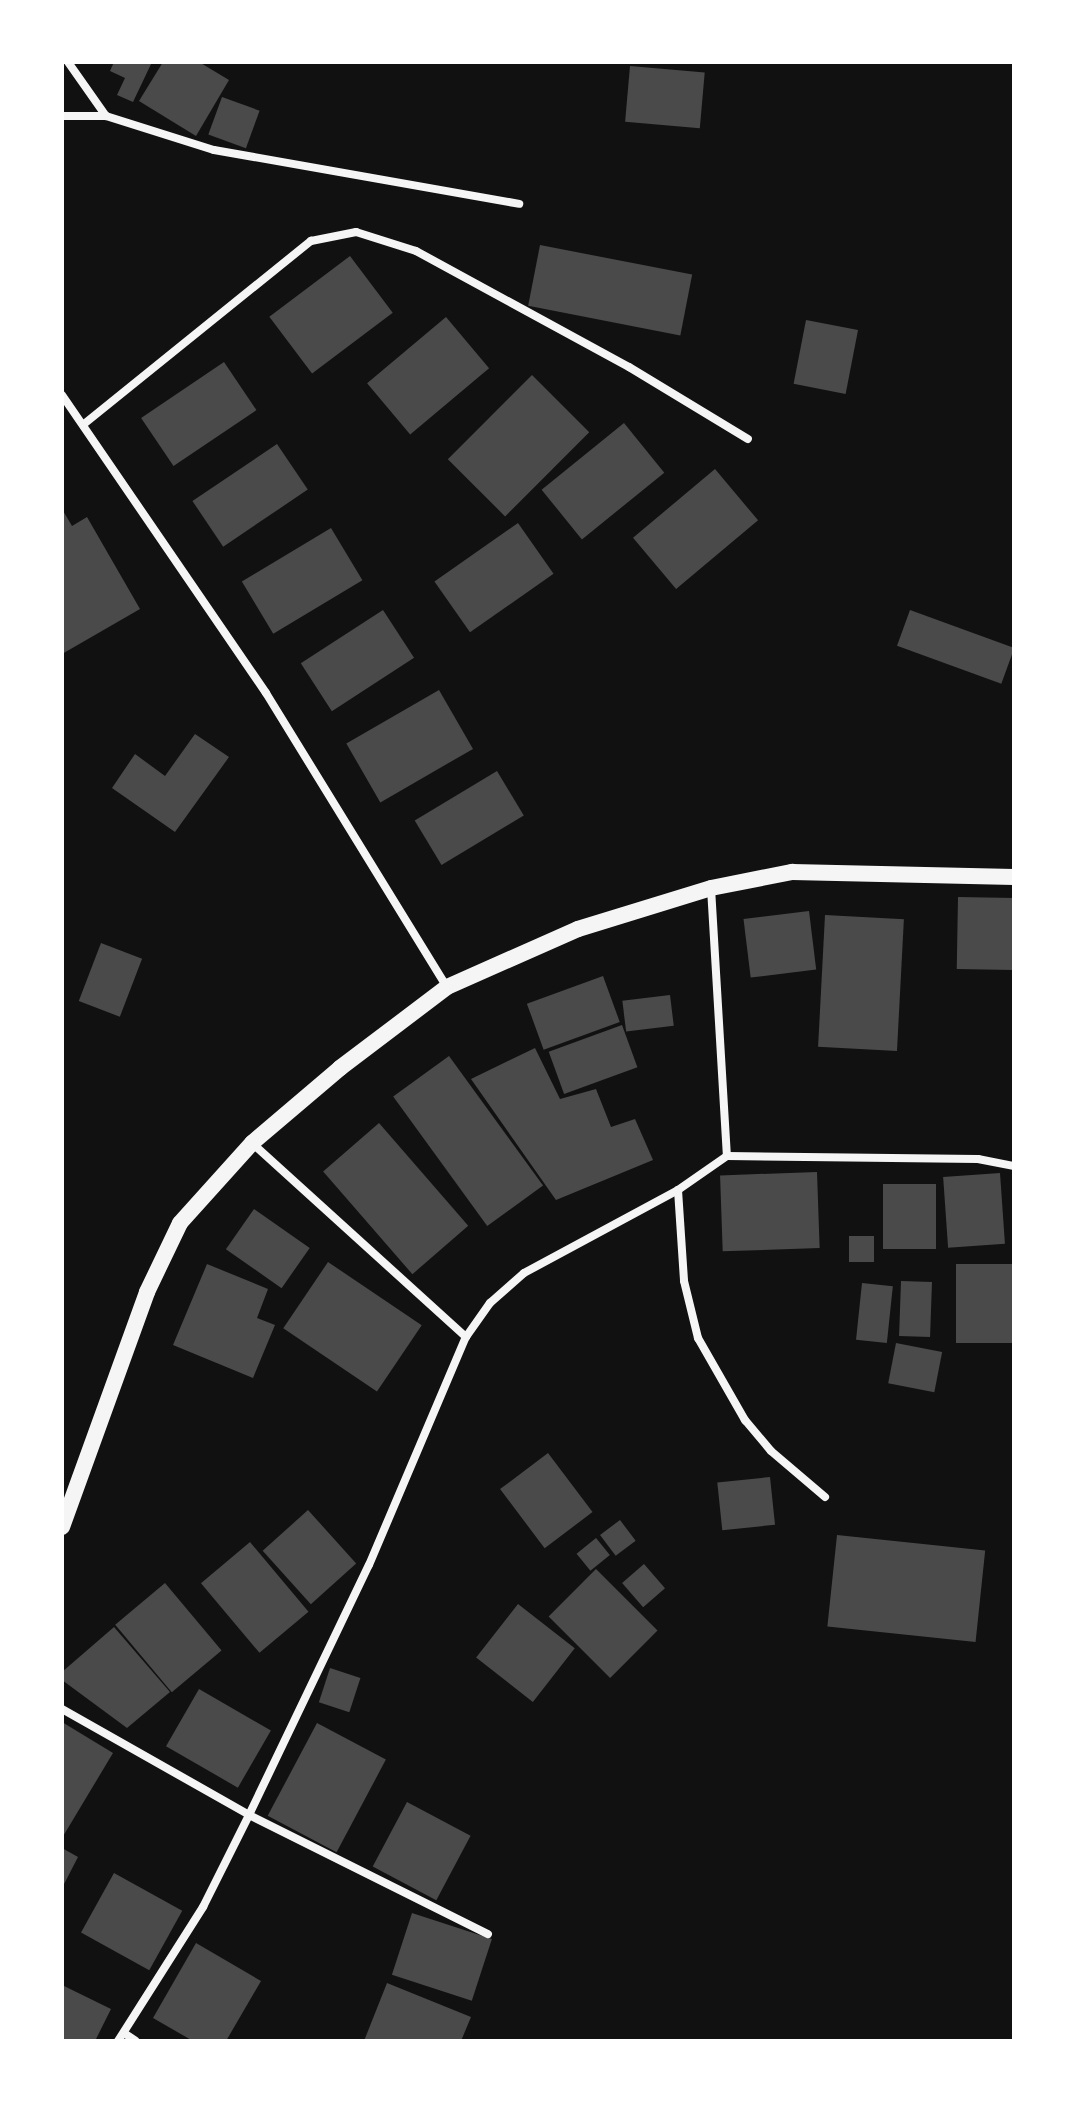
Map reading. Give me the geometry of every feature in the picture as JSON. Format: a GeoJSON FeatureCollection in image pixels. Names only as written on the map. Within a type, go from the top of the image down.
{"type":"FeatureCollection","features":[{"type":"Feature","properties":{"kind":"main road"},"geometry":{"type":"LineString","coordinates":[[62,1527],[147,1292],[180,1223],[252,1143],[340,1068],[447,987],[578,929],[711,888],[792,872],[1014,877]]}},
{"type":"Feature","properties":{"kind":"street"},"geometry":{"type":"LineString","coordinates":[[68,62],[106,116]]}},
{"type":"Feature","properties":{"kind":"street"},"geometry":{"type":"LineString","coordinates":[[62,116],[106,116],[214,150],[519,204]]}},
{"type":"Feature","properties":{"kind":"street"},"geometry":{"type":"LineString","coordinates":[[84,424],[311,241],[356,232],[416,251],[748,439]]}},
{"type":"Feature","properties":{"kind":"street"},"geometry":{"type":"LineString","coordinates":[[62,395],[266,693],[447,987]]}},
{"type":"Feature","properties":{"kind":"street"},"geometry":{"type":"LineString","coordinates":[[711,888],[727,1156]]}},
{"type":"Feature","properties":{"kind":"street"},"geometry":{"type":"LineString","coordinates":[[252,1143],[466,1337]]}},
{"type":"Feature","properties":{"kind":"street"},"geometry":{"type":"LineString","coordinates":[[136,2041],[121,2037],[203,1907],[369,1565],[466,1337],[490,1303],[524,1273],[678,1190],[727,1156],[978,1159],[1014,1166]]}},
{"type":"Feature","properties":{"kind":"street"},"geometry":{"type":"LineString","coordinates":[[678,1190],[684,1281],[698,1338],[745,1420],[771,1451],[825,1497]]}},
{"type":"Feature","properties":{"kind":"street"},"geometry":{"type":"LineString","coordinates":[[62,1709],[249,1815],[488,1934]]}},
{"type":"Feature","properties":{"kind":"building"},"geometry":{"type":"Polygon","coordinates":[[[114,62],[152,62],[133,102],[117,95],[125,78],[110,71],[114,62]]]}},
{"type":"Feature","properties":{"kind":"building"},"geometry":{"type":"Polygon","coordinates":[[[163,62],[199,62],[229,80],[196,136],[139,101],[163,62]]]}},
{"type":"Feature","properties":{"kind":"building"},"geometry":{"type":"Polygon","coordinates":[[[630,66],[705,73],[700,128],[625,122],[630,66]]]}},
{"type":"Feature","properties":{"kind":"building"},"geometry":{"type":"Polygon","coordinates":[[[222,97],[260,111],[246,148],[208,135],[222,97]]]}},
{"type":"Feature","properties":{"kind":"building"},"geometry":{"type":"Polygon","coordinates":[[[540,245],[692,275],[680,335],[528,306],[540,245]]]}},
{"type":"Feature","properties":{"kind":"building"},"geometry":{"type":"Polygon","coordinates":[[[350,256],[393,313],[312,373],[269,317],[350,256]]]}},
{"type":"Feature","properties":{"kind":"building"},"geometry":{"type":"Polygon","coordinates":[[[446,317],[489,368],[410,435],[367,383],[446,317]]]}},
{"type":"Feature","properties":{"kind":"building"},"geometry":{"type":"Polygon","coordinates":[[[806,320],[858,330],[846,394],[794,384],[806,320]]]}},
{"type":"Feature","properties":{"kind":"building"},"geometry":{"type":"Polygon","coordinates":[[[224,362],[256,410],[174,466],[141,418],[224,362]]]}},
{"type":"Feature","properties":{"kind":"building"},"geometry":{"type":"Polygon","coordinates":[[[532,375],[589,432],[505,516],[448,459],[532,375]]]}},
{"type":"Feature","properties":{"kind":"building"},"geometry":{"type":"Polygon","coordinates":[[[624,423],[664,473],[582,539],[542,490],[624,423]]]}},
{"type":"Feature","properties":{"kind":"building"},"geometry":{"type":"Polygon","coordinates":[[[277,444],[308,490],[223,547],[192,501],[277,444]]]}},
{"type":"Feature","properties":{"kind":"building"},"geometry":{"type":"Polygon","coordinates":[[[715,469],[758,520],[676,589],[633,538],[715,469]]]}},
{"type":"Feature","properties":{"kind":"building"},"geometry":{"type":"Polygon","coordinates":[[[62,509],[72,526],[87,517],[140,609],[62,654],[62,509]]]}},
{"type":"Feature","properties":{"kind":"building"},"geometry":{"type":"Polygon","coordinates":[[[518,523],[554,574],[470,632],[434,582],[518,523]]]}},
{"type":"Feature","properties":{"kind":"building"},"geometry":{"type":"Polygon","coordinates":[[[331,528],[362,580],[273,634],[242,582],[331,528]]]}},
{"type":"Feature","properties":{"kind":"building"},"geometry":{"type":"Polygon","coordinates":[[[383,610],[414,658],[332,711],[301,663],[383,610]]]}},
{"type":"Feature","properties":{"kind":"building"},"geometry":{"type":"Polygon","coordinates":[[[910,610],[1014,648],[1001,684],[897,646],[910,610]]]}},
{"type":"Feature","properties":{"kind":"building"},"geometry":{"type":"Polygon","coordinates":[[[439,690],[473,749],[380,802],[346,744],[439,690]]]}},
{"type":"Feature","properties":{"kind":"building"},"geometry":{"type":"Polygon","coordinates":[[[195,734],[229,757],[175,832],[112,788],[135,754],[165,776],[195,734]]]}},
{"type":"Feature","properties":{"kind":"building"},"geometry":{"type":"Polygon","coordinates":[[[497,771],[524,816],[441,865],[415,820],[497,771]]]}},
{"type":"Feature","properties":{"kind":"building"},"geometry":{"type":"Polygon","coordinates":[[[958,897],[1014,898],[1013,970],[957,969],[958,897]]]}},
{"type":"Feature","properties":{"kind":"building"},"geometry":{"type":"Polygon","coordinates":[[[809,911],[816,970],[751,978],[743,919],[809,911]]]}},
{"type":"Feature","properties":{"kind":"building"},"geometry":{"type":"Polygon","coordinates":[[[825,915],[904,919],[897,1051],[818,1047],[825,915]]]}},
{"type":"Feature","properties":{"kind":"building"},"geometry":{"type":"Polygon","coordinates":[[[101,943],[142,959],[120,1017],[79,1001],[101,943]]]}},
{"type":"Feature","properties":{"kind":"building"},"geometry":{"type":"Polygon","coordinates":[[[603,976],[620,1022],[544,1050],[527,1004],[603,976]]]}},
{"type":"Feature","properties":{"kind":"building"},"geometry":{"type":"Polygon","coordinates":[[[670,995],[674,1026],[626,1032],[622,1001],[670,995]]]}},
{"type":"Feature","properties":{"kind":"building"},"geometry":{"type":"Polygon","coordinates":[[[622,1025],[637,1067],[564,1094],[549,1052],[622,1025]]]}},
{"type":"Feature","properties":{"kind":"building"},"geometry":{"type":"Polygon","coordinates":[[[535,1048],[560,1099],[596,1089],[611,1127],[635,1119],[653,1160],[556,1200],[471,1079],[535,1048]]]}},
{"type":"Feature","properties":{"kind":"building"},"geometry":{"type":"Polygon","coordinates":[[[449,1056],[543,1185],[487,1226],[393,1097],[449,1056]]]}},
{"type":"Feature","properties":{"kind":"building"},"geometry":{"type":"Polygon","coordinates":[[[379,1123],[468,1226],[412,1274],[323,1172],[379,1123]]]}},
{"type":"Feature","properties":{"kind":"building"},"geometry":{"type":"Polygon","coordinates":[[[817,1172],[820,1248],[723,1251],[720,1175],[817,1172]]]}},
{"type":"Feature","properties":{"kind":"building"},"geometry":{"type":"Polygon","coordinates":[[[1000,1173],[1005,1244],[948,1248],[943,1177],[1000,1173]]]}},
{"type":"Feature","properties":{"kind":"building"},"geometry":{"type":"Polygon","coordinates":[[[883,1184],[936,1184],[936,1249],[883,1249],[883,1184]]]}},
{"type":"Feature","properties":{"kind":"building"},"geometry":{"type":"Polygon","coordinates":[[[254,1209],[310,1248],[282,1288],[226,1249],[254,1209]]]}},
{"type":"Feature","properties":{"kind":"building"},"geometry":{"type":"Polygon","coordinates":[[[849,1236],[874,1236],[874,1262],[849,1262],[849,1236]]]}},
{"type":"Feature","properties":{"kind":"building"},"geometry":{"type":"Polygon","coordinates":[[[328,1262],[422,1325],[377,1392],[283,1328],[328,1262]]]}},
{"type":"Feature","properties":{"kind":"building"},"geometry":{"type":"Polygon","coordinates":[[[207,1264],[268,1289],[257,1318],[275,1325],[253,1378],[173,1345],[207,1264]]]}},
{"type":"Feature","properties":{"kind":"building"},"geometry":{"type":"Polygon","coordinates":[[[956,1264],[1014,1264],[1014,1343],[956,1343],[956,1264]]]}},
{"type":"Feature","properties":{"kind":"building"},"geometry":{"type":"Polygon","coordinates":[[[901,1281],[932,1282],[930,1337],[899,1336],[901,1281]]]}},
{"type":"Feature","properties":{"kind":"building"},"geometry":{"type":"Polygon","coordinates":[[[862,1283],[893,1286],[887,1343],[856,1340],[862,1283]]]}},
{"type":"Feature","properties":{"kind":"building"},"geometry":{"type":"Polygon","coordinates":[[[896,1343],[942,1352],[934,1392],[888,1383],[896,1343]]]}},
{"type":"Feature","properties":{"kind":"building"},"geometry":{"type":"Polygon","coordinates":[[[548,1453],[593,1512],[545,1548],[500,1489],[548,1453]]]}},
{"type":"Feature","properties":{"kind":"building"},"geometry":{"type":"Polygon","coordinates":[[[770,1477],[775,1525],[722,1530],[717,1483],[770,1477]]]}},
{"type":"Feature","properties":{"kind":"building"},"geometry":{"type":"Polygon","coordinates":[[[308,1510],[356,1564],[311,1604],[263,1551],[308,1510]]]}},
{"type":"Feature","properties":{"kind":"building"},"geometry":{"type":"Polygon","coordinates":[[[620,1520],[636,1541],[616,1556],[600,1535],[620,1520]]]}},
{"type":"Feature","properties":{"kind":"building"},"geometry":{"type":"Polygon","coordinates":[[[837,1535],[985,1551],[976,1642],[827,1626],[837,1535]]]}},
{"type":"Feature","properties":{"kind":"building"},"geometry":{"type":"Polygon","coordinates":[[[596,1538],[610,1555],[590,1571],[577,1554],[596,1538]]]}},
{"type":"Feature","properties":{"kind":"building"},"geometry":{"type":"Polygon","coordinates":[[[250,1542],[308,1612],[259,1653],[201,1583],[250,1542]]]}},
{"type":"Feature","properties":{"kind":"building"},"geometry":{"type":"Polygon","coordinates":[[[644,1564],[665,1588],[643,1607],[622,1583],[644,1564]]]}},
{"type":"Feature","properties":{"kind":"building"},"geometry":{"type":"Polygon","coordinates":[[[596,1569],[658,1631],[610,1678],[549,1616],[596,1569]]]}},
{"type":"Feature","properties":{"kind":"building"},"geometry":{"type":"Polygon","coordinates":[[[165,1583],[222,1650],[172,1692],[115,1625],[165,1583]]]}},
{"type":"Feature","properties":{"kind":"building"},"geometry":{"type":"Polygon","coordinates":[[[518,1604],[575,1648],[533,1702],[476,1658],[518,1604]]]}},
{"type":"Feature","properties":{"kind":"building"},"geometry":{"type":"Polygon","coordinates":[[[114,1627],[170,1692],[127,1728],[62,1680],[62,1672],[114,1627]]]}},
{"type":"Feature","properties":{"kind":"building"},"geometry":{"type":"Polygon","coordinates":[[[330,1668],[360,1678],[349,1712],[319,1702],[330,1668]]]}},
{"type":"Feature","properties":{"kind":"building"},"geometry":{"type":"Polygon","coordinates":[[[199,1689],[271,1730],[238,1788],[166,1746],[199,1689]]]}},
{"type":"Feature","properties":{"kind":"building"},"geometry":{"type":"Polygon","coordinates":[[[62,1722],[113,1753],[62,1838],[62,1722]]]}},
{"type":"Feature","properties":{"kind":"building"},"geometry":{"type":"Polygon","coordinates":[[[317,1723],[386,1760],[337,1852],[268,1816],[317,1723]]]}},
{"type":"Feature","properties":{"kind":"building"},"geometry":{"type":"Polygon","coordinates":[[[407,1802],[471,1836],[436,1900],[373,1866],[407,1802]]]}},
{"type":"Feature","properties":{"kind":"building"},"geometry":{"type":"Polygon","coordinates":[[[62,1848],[78,1857],[62,1888],[62,1848]]]}},
{"type":"Feature","properties":{"kind":"building"},"geometry":{"type":"Polygon","coordinates":[[[114,1873],[182,1911],[149,1970],[81,1932],[114,1873]]]}},
{"type":"Feature","properties":{"kind":"building"},"geometry":{"type":"Polygon","coordinates":[[[412,1913],[492,1939],[472,2001],[392,1975],[412,1913]]]}},
{"type":"Feature","properties":{"kind":"building"},"geometry":{"type":"Polygon","coordinates":[[[196,1943],[261,1981],[226,2041],[193,2041],[153,2018],[196,1943]]]}},
{"type":"Feature","properties":{"kind":"building"},"geometry":{"type":"Polygon","coordinates":[[[387,1983],[471,2017],[461,2041],[364,2041],[387,1983]]]}},
{"type":"Feature","properties":{"kind":"building"},"geometry":{"type":"Polygon","coordinates":[[[62,1985],[111,2009],[95,2041],[62,2041],[62,1985]]]}}]}
